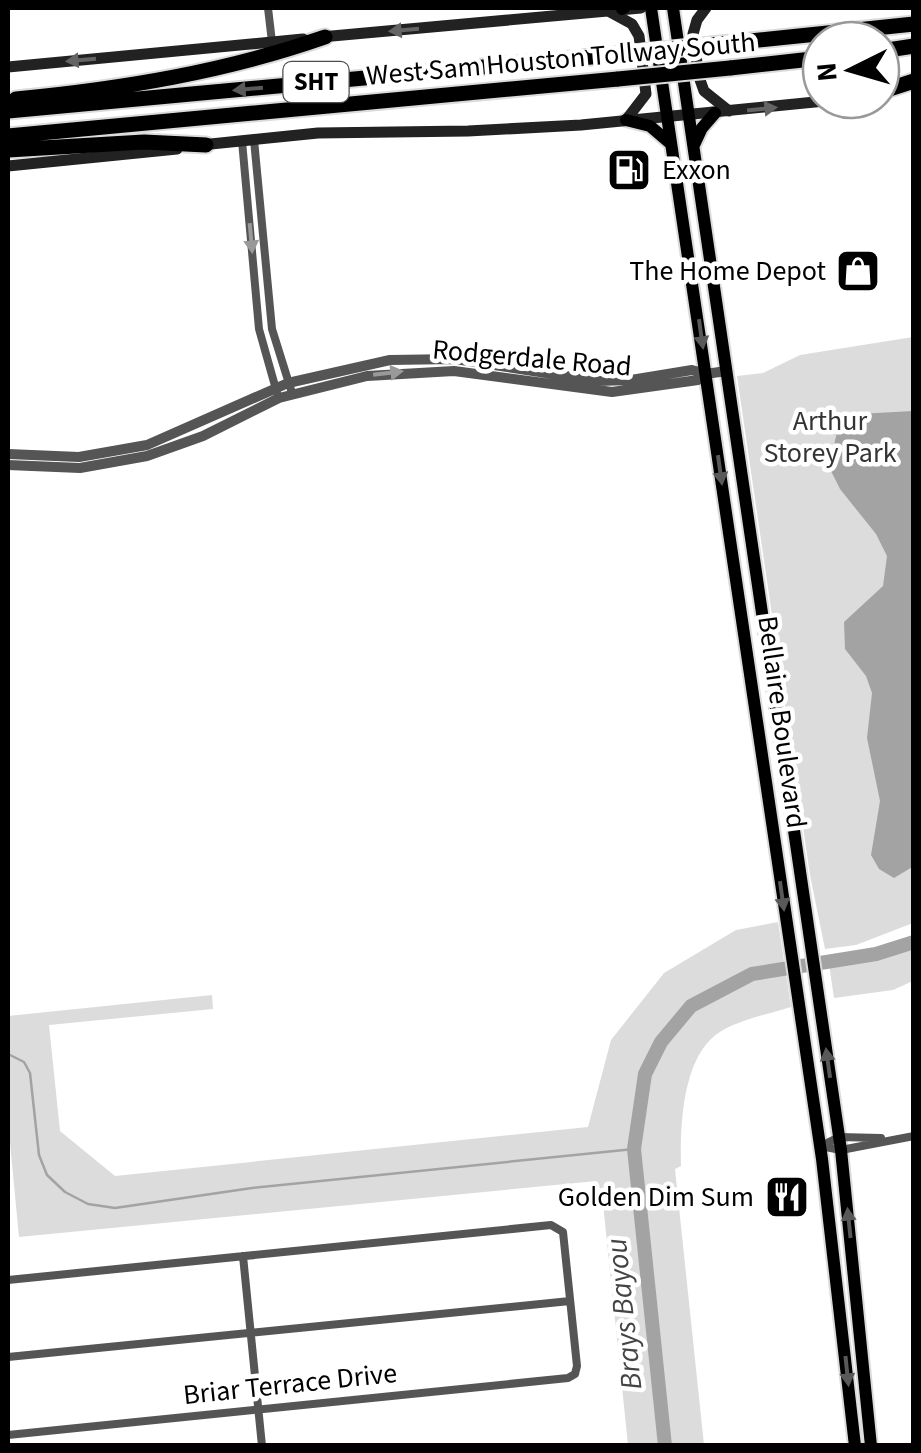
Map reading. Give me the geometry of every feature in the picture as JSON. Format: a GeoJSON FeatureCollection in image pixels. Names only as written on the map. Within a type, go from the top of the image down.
{"type":"FeatureCollection","features":[{"type":"Feature","properties":{"kind":"highway","name":"West Sam Houston Tollway South"},"geometry":{"type":"LineString","coordinates":[[8,108],[711,46],[914,24]]}},
{"type":"Feature","properties":{"kind":"highway"},"geometry":{"type":"LineString","coordinates":[[8,108],[16,99],[170,79],[289,50],[324,37]]}},
{"type":"Feature","properties":{"kind":"highway","name":"West Sam Houston Tollway South"},"geometry":{"type":"LineString","coordinates":[[8,136],[801,60]]}},
{"type":"Feature","properties":{"kind":"highway"},"geometry":{"type":"LineString","coordinates":[[8,150],[144,142],[206,144]]}},
{"type":"Feature","properties":{"kind":"main road"},"geometry":{"type":"LineString","coordinates":[[8,67],[641,8]]}},
{"type":"Feature","properties":{"kind":"main road","name":"Bellaire Boulevard"},"geometry":{"type":"LineString","coordinates":[[652,8],[836,1258],[855,1446]]}},
{"type":"Feature","properties":{"kind":"main road","name":"Bellaire Boulevard"},"geometry":{"type":"LineString","coordinates":[[672,8],[840,1143],[871,1446]]}},
{"type":"Feature","properties":{"kind":"main road"},"geometry":{"type":"LineString","coordinates":[[706,8],[693,34],[699,77],[704,91],[731,112]]}},
{"type":"Feature","properties":{"kind":"main road"},"geometry":{"type":"LineString","coordinates":[[618,9],[632,24],[642,47],[646,94],[626,120]]}},
{"type":"Feature","properties":{"kind":"main road"},"geometry":{"type":"LineString","coordinates":[[8,166],[318,133],[488,130],[801,104]]}},
{"type":"Feature","properties":{"kind":"main road"},"geometry":{"type":"LineString","coordinates":[[694,148],[700,131],[715,113]]}},
{"type":"Feature","properties":{"kind":"main road"},"geometry":{"type":"LineString","coordinates":[[626,120],[650,126],[671,144]]}},
{"type":"Feature","properties":{"kind":"main road"},"geometry":{"type":"LineString","coordinates":[[753,692],[774,690]]}},
{"type":"Feature","properties":{"kind":"main road"},"geometry":{"type":"LineString","coordinates":[[801,1020],[822,1018]]}},
{"type":"Feature","properties":{"kind":"street"},"geometry":{"type":"LineString","coordinates":[[268,8],[272,42]]}},
{"type":"Feature","properties":{"kind":"street"},"geometry":{"type":"LineString","coordinates":[[248,141],[273,338],[290,388]]}},
{"type":"Feature","properties":{"kind":"street"},"geometry":{"type":"LineString","coordinates":[[248,141],[261,341],[277,392]]}},
{"type":"Feature","properties":{"kind":"street"},"geometry":{"type":"LineString","coordinates":[[254,274],[266,272]]}},
{"type":"Feature","properties":{"kind":"street","name":"Rodgerdale Road"},"geometry":{"type":"LineString","coordinates":[[8,465],[122,457],[277,392],[366,363],[454,365],[576,383],[726,370]]}},
{"type":"Feature","properties":{"kind":"street","name":"Rodgerdale Road"},"geometry":{"type":"LineString","coordinates":[[8,454],[79,462]]}},
{"type":"Feature","properties":{"kind":"street"},"geometry":{"type":"LineString","coordinates":[[820,1146],[914,1136]]}},
{"type":"Feature","properties":{"kind":"street"},"geometry":{"type":"LineString","coordinates":[[8,1280],[552,1224],[562,1232],[570,1301],[8,1357]]}},
{"type":"Feature","properties":{"kind":"street"},"geometry":{"type":"LineString","coordinates":[[243,1256],[262,1446]]}},
{"type":"Feature","properties":{"kind":"street","name":"Briar Terrace Drive"},"geometry":{"type":"LineString","coordinates":[[8,1436],[568,1378],[575,1374],[570,1301]]}},
{"type":"Feature","properties":{"kind":"green space","name":"Arthur Storey Park"},"geometry":{"type":"Polygon","coordinates":[[[913,337],[913,923],[856,945],[825,949],[810,875],[737,376],[763,373],[800,355],[913,337]]]}},
{"type":"Feature","properties":{"kind":"green space"},"geometry":{"type":"Polygon","coordinates":[[[778,922],[791,1007],[738,1023],[711,1039],[701,1051],[688,1082],[681,1166],[675,1169],[704,1445],[628,1445],[602,1194],[597,1181],[19,1237],[8,1122],[8,1016],[212,995],[213,1009],[49,1025],[60,1131],[115,1176],[588,1127],[611,1040],[664,973],[736,930],[778,922]]]}},
{"type":"Feature","properties":{"kind":"green space"},"geometry":{"type":"Polygon","coordinates":[[[913,940],[913,981],[893,990],[834,998],[829,964],[846,963],[913,940]]]}},
{"type":"Feature","properties":{"kind":"shaded area"},"geometry":{"type":"Polygon","coordinates":[[[913,411],[914,866],[894,878],[879,869],[871,855],[880,801],[867,738],[872,693],[866,676],[845,649],[844,622],[883,586],[887,556],[829,467],[837,432],[858,414],[913,411]]]}},
{"type":"Feature","properties":{"kind":"waterway","name":"Brays Bayou"},"geometry":{"type":"LineString","coordinates":[[665,1446],[634,1149],[645,1074],[661,1042],[691,1006],[752,974],[876,954],[914,942]]}},
{"type":"Feature","properties":{"kind":"waterway"},"geometry":{"type":"LineString","coordinates":[[8,1054],[24,1062],[30,1073],[39,1155],[47,1175],[65,1192],[88,1204],[115,1208],[252,1188],[634,1149]]}},
{"type":"Feature","properties":{"kind":"place","name":"Exxon"},"geometry":{"type":"Point","coordinates":[629,170]}},
{"type":"Feature","properties":{"kind":"place","name":"The Home Depot"},"geometry":{"type":"Point","coordinates":[858,271]}},
{"type":"Feature","properties":{"kind":"place","name":"Golden Dim Sum"},"geometry":{"type":"Point","coordinates":[787,1197]}}]}
